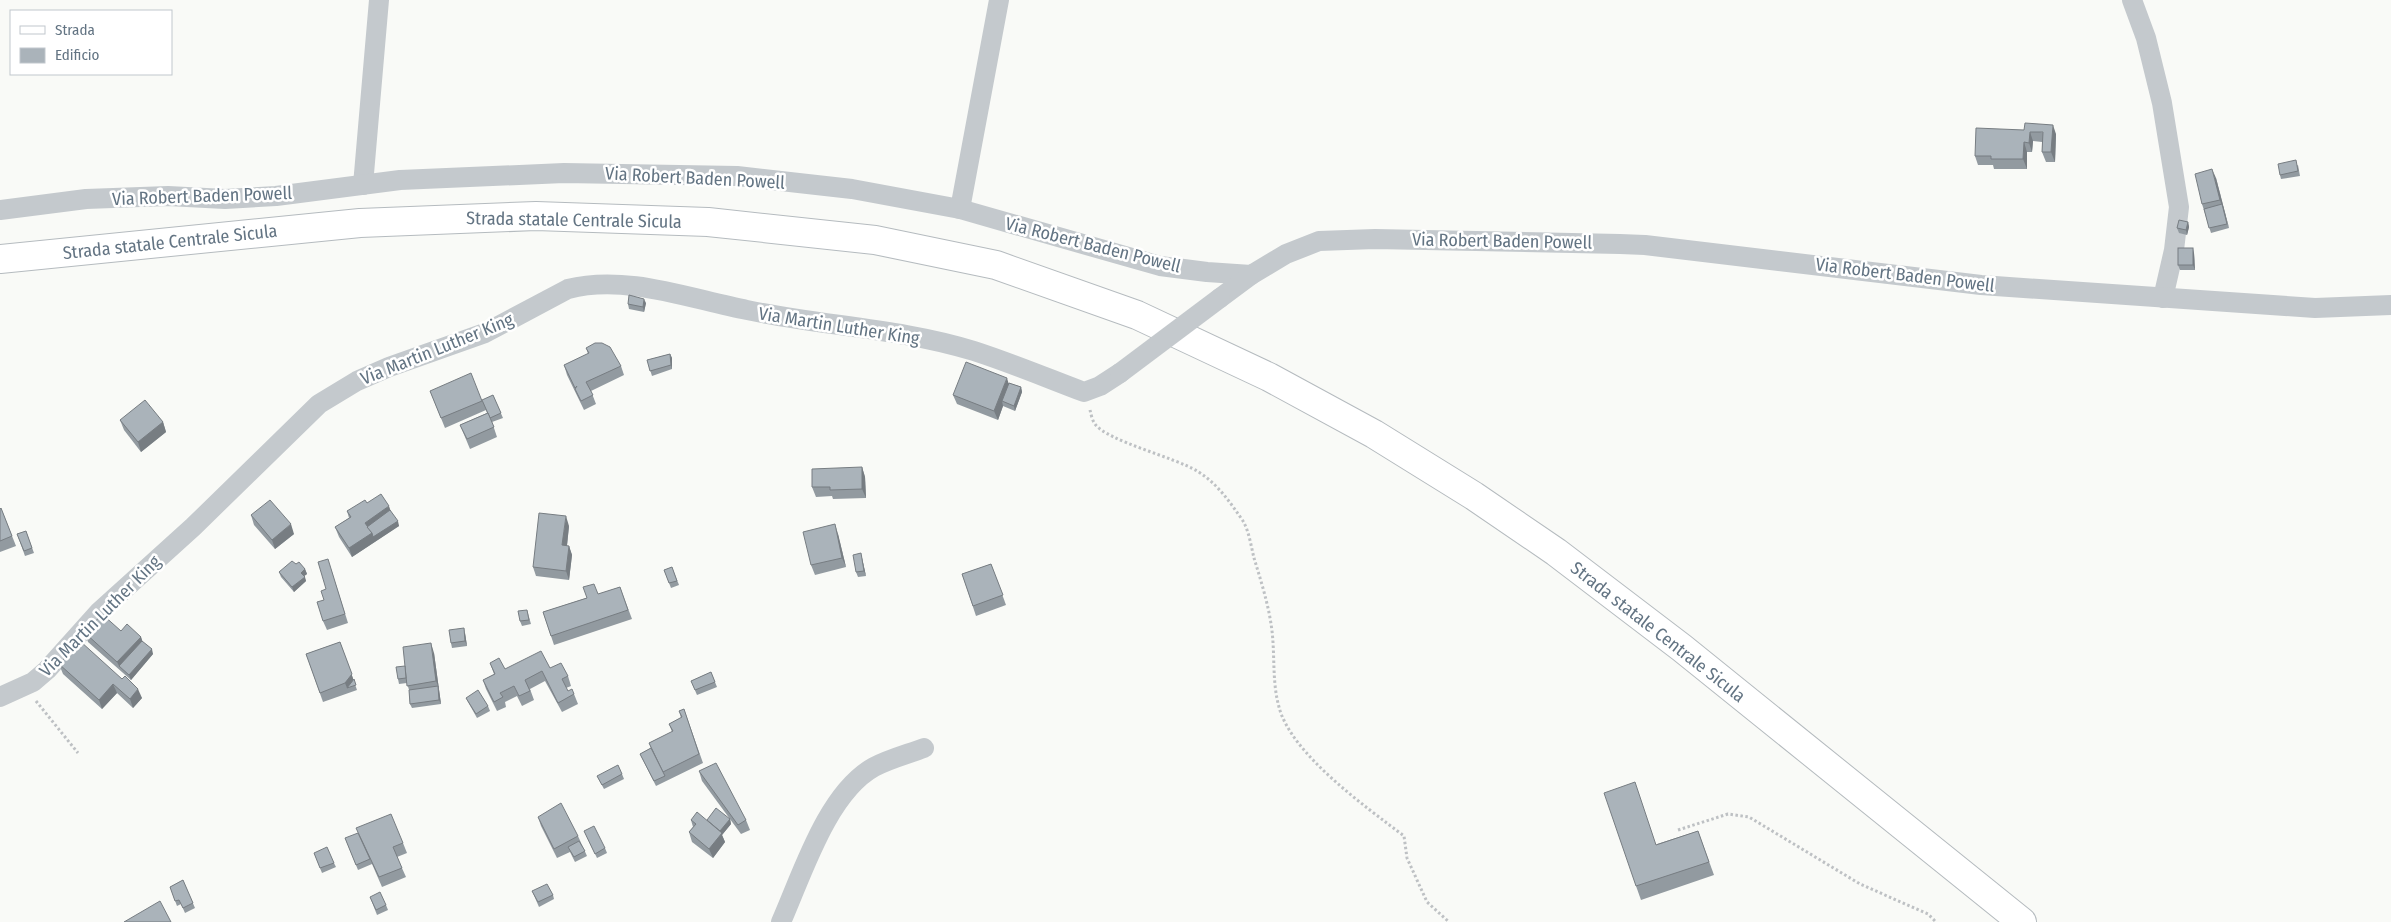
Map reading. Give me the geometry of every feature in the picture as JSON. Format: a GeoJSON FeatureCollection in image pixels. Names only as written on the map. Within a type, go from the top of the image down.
{"type":"FeatureCollection","features":[{"type":"Feature","properties":{"kind":"main road","name":"Strada statale Centrale Sicula"},"geometry":{"type":"LineString","coordinates":[[0,259],[360,223],[536,216],[708,222],[875,240],[996,265],[1137,315],[1270,377],[1374,434],[1474,496],[1556,552],[1682,648],[2022,922]]}},
{"type":"Feature","properties":{"kind":"street"},"geometry":{"type":"LineString","coordinates":[[363,185],[379,0]]}},
{"type":"Feature","properties":{"kind":"street"},"geometry":{"type":"LineString","coordinates":[[960,210],[999,0]]}},
{"type":"Feature","properties":{"kind":"street"},"geometry":{"type":"LineString","coordinates":[[2132,0],[2146,38],[2162,103],[2179,207],[2174,250],[2163,298]]}},
{"type":"Feature","properties":{"kind":"street","name":"Via Robert Baden Powell"},"geometry":{"type":"LineString","coordinates":[[0,210],[86,199],[168,196],[233,198],[276,196],[400,180],[564,173],[737,176],[852,189],[960,210],[1160,266],[1207,272],[1251,275],[1286,254],[1319,241],[1375,239],[1610,243],[1645,245],[1981,285],[2315,308],[2391,306]]}},
{"type":"Feature","properties":{"kind":"street"},"geometry":{"type":"LineString","coordinates":[[1084,392],[1100,386],[1120,373],[1251,275]]}},
{"type":"Feature","properties":{"kind":"street","name":"Via Martin Luther King"},"geometry":{"type":"LineString","coordinates":[[0,697],[26,686],[47,670],[99,612],[193,527],[319,404],[357,381],[381,370],[486,334],[568,289],[583,285],[639,287],[747,311],[823,324],[872,329],[974,351],[1084,392]]}},
{"type":"Feature","properties":{"kind":"street"},"geometry":{"type":"LineString","coordinates":[[781,922],[828,815],[850,788],[873,768],[924,748]]}},
{"type":"Feature","properties":{"kind":"path"},"geometry":{"type":"LineString","coordinates":[[1084,392],[1094,423],[1105,434],[1167,457],[1197,471],[1217,486],[1244,524],[1267,606],[1272,630],[1275,686],[1279,708],[1288,727],[1310,756],[1348,793],[1404,836],[1407,858],[1427,902],[1449,922]]}},
{"type":"Feature","properties":{"kind":"path"},"geometry":{"type":"LineString","coordinates":[[26,686],[49,719],[78,753]]}},
{"type":"Feature","properties":{"kind":"path"},"geometry":{"type":"LineString","coordinates":[[1678,830],[1728,814],[1749,817],[1828,867],[1860,884],[1928,914],[1936,922]]}},
{"type":"Feature","properties":{"kind":"building"},"geometry":{"type":"Polygon","coordinates":[[[2025,123],[2053,125],[2051,152],[2042,152],[2043,132],[2030,132],[2029,143],[2024,142],[2023,159],[1991,159],[1991,156],[1975,156],[1976,128],[2024,130],[2025,123]]]}},
{"type":"Feature","properties":{"kind":"building"},"geometry":{"type":"Polygon","coordinates":[[[2296,160],[2298,171],[2280,175],[2278,164],[2296,160]]]}},
{"type":"Feature","properties":{"kind":"building"},"geometry":{"type":"Polygon","coordinates":[[[2212,169],[2220,200],[2202,204],[2195,174],[2212,169]]]}},
{"type":"Feature","properties":{"kind":"building"},"geometry":{"type":"Polygon","coordinates":[[[2222,204],[2227,224],[2209,228],[2204,209],[2222,204]]]}},
{"type":"Feature","properties":{"kind":"building"},"geometry":{"type":"Polygon","coordinates":[[[2179,220],[2188,222],[2186,230],[2177,228],[2179,220]]]}},
{"type":"Feature","properties":{"kind":"building"},"geometry":{"type":"Polygon","coordinates":[[[2178,248],[2193,248],[2193,265],[2178,265],[2178,248]]]}},
{"type":"Feature","properties":{"kind":"building"},"geometry":{"type":"Polygon","coordinates":[[[629,295],[644,299],[643,307],[628,304],[629,295]]]}},
{"type":"Feature","properties":{"kind":"building"},"geometry":{"type":"Polygon","coordinates":[[[595,343],[602,343],[610,347],[621,366],[586,382],[593,395],[581,401],[575,389],[577,386],[575,388],[564,365],[589,353],[586,348],[595,343]]]}},
{"type":"Feature","properties":{"kind":"building"},"geometry":{"type":"Polygon","coordinates":[[[670,354],[671,365],[650,371],[647,360],[670,354]]]}},
{"type":"Feature","properties":{"kind":"building"},"geometry":{"type":"Polygon","coordinates":[[[966,362],[1007,378],[994,411],[953,395],[966,362]]]}},
{"type":"Feature","properties":{"kind":"building"},"geometry":{"type":"Polygon","coordinates":[[[471,373],[482,401],[441,418],[430,391],[471,373]]]}},
{"type":"Feature","properties":{"kind":"building"},"geometry":{"type":"Polygon","coordinates":[[[1009,383],[1021,387],[1014,406],[1002,401],[1009,383]]]}},
{"type":"Feature","properties":{"kind":"building"},"geometry":{"type":"Polygon","coordinates":[[[493,395],[501,413],[490,418],[482,400],[493,395]]]}},
{"type":"Feature","properties":{"kind":"building"},"geometry":{"type":"Polygon","coordinates":[[[145,400],[163,422],[138,442],[120,420],[145,400]]]}},
{"type":"Feature","properties":{"kind":"building"},"geometry":{"type":"Polygon","coordinates":[[[488,413],[494,427],[467,439],[460,425],[488,413]]]}},
{"type":"Feature","properties":{"kind":"building"},"geometry":{"type":"Polygon","coordinates":[[[862,467],[862,489],[830,490],[830,487],[812,487],[812,469],[862,467]]]}},
{"type":"Feature","properties":{"kind":"building"},"geometry":{"type":"Polygon","coordinates":[[[381,494],[389,506],[365,523],[372,533],[349,548],[335,527],[351,517],[347,511],[365,500],[367,503],[381,494]]]}},
{"type":"Feature","properties":{"kind":"building"},"geometry":{"type":"Polygon","coordinates":[[[270,500],[291,524],[272,540],[251,515],[270,500]]]}},
{"type":"Feature","properties":{"kind":"building"},"geometry":{"type":"Polygon","coordinates":[[[0,509],[12,536],[0,541],[0,509]]]}},
{"type":"Feature","properties":{"kind":"building"},"geometry":{"type":"Polygon","coordinates":[[[390,510],[398,521],[373,537],[367,527],[390,510]]]}},
{"type":"Feature","properties":{"kind":"building"},"geometry":{"type":"Polygon","coordinates":[[[539,513],[566,516],[562,545],[569,546],[566,571],[533,567],[539,513]]]}},
{"type":"Feature","properties":{"kind":"building"},"geometry":{"type":"Polygon","coordinates":[[[835,524],[842,558],[811,565],[803,532],[835,524]]]}},
{"type":"Feature","properties":{"kind":"building"},"geometry":{"type":"Polygon","coordinates":[[[26,531],[32,548],[24,551],[17,534],[26,531]]]}},
{"type":"Feature","properties":{"kind":"building"},"geometry":{"type":"Polygon","coordinates":[[[861,553],[864,571],[856,572],[853,555],[861,553]]]}},
{"type":"Feature","properties":{"kind":"building"},"geometry":{"type":"Polygon","coordinates":[[[328,559],[345,614],[323,621],[317,602],[324,600],[321,591],[326,589],[318,562],[328,559]]]}},
{"type":"Feature","properties":{"kind":"building"},"geometry":{"type":"Polygon","coordinates":[[[292,561],[296,564],[299,562],[305,569],[301,573],[305,577],[292,587],[279,572],[292,561]]]}},
{"type":"Feature","properties":{"kind":"building"},"geometry":{"type":"Polygon","coordinates":[[[991,564],[1003,595],[973,606],[962,574],[991,564]]]}},
{"type":"Feature","properties":{"kind":"building"},"geometry":{"type":"Polygon","coordinates":[[[672,567],[677,581],[669,583],[664,570],[672,567]]]}},
{"type":"Feature","properties":{"kind":"building"},"geometry":{"type":"Polygon","coordinates":[[[594,584],[598,594],[620,587],[628,610],[551,636],[543,612],[587,598],[583,587],[594,584]]]}},
{"type":"Feature","properties":{"kind":"building"},"geometry":{"type":"Polygon","coordinates":[[[527,610],[529,620],[520,621],[518,611],[527,610]]]}},
{"type":"Feature","properties":{"kind":"building"},"geometry":{"type":"Polygon","coordinates":[[[102,614],[121,631],[127,624],[141,637],[117,662],[85,633],[102,614]]]}},
{"type":"Feature","properties":{"kind":"building"},"geometry":{"type":"Polygon","coordinates":[[[464,628],[465,641],[451,643],[449,630],[464,628]]]}},
{"type":"Feature","properties":{"kind":"building"},"geometry":{"type":"Polygon","coordinates":[[[80,641],[122,679],[125,676],[138,689],[130,699],[113,684],[99,700],[59,664],[80,641]]]}},
{"type":"Feature","properties":{"kind":"building"},"geometry":{"type":"Polygon","coordinates":[[[142,641],[152,649],[129,675],[119,666],[142,641]]]}},
{"type":"Feature","properties":{"kind":"building"},"geometry":{"type":"Polygon","coordinates":[[[340,642],[352,674],[345,683],[320,693],[306,654],[340,642]]]}},
{"type":"Feature","properties":{"kind":"building"},"geometry":{"type":"Polygon","coordinates":[[[431,643],[436,681],[407,686],[403,647],[431,643]]]}},
{"type":"Feature","properties":{"kind":"building"},"geometry":{"type":"Polygon","coordinates":[[[541,651],[550,668],[561,663],[568,676],[562,679],[568,691],[572,689],[574,694],[558,703],[542,671],[525,680],[530,691],[519,696],[514,686],[500,693],[503,697],[494,702],[483,680],[495,674],[490,663],[499,658],[505,669],[541,651]]]}},
{"type":"Feature","properties":{"kind":"building"},"geometry":{"type":"Polygon","coordinates":[[[405,666],[406,678],[398,679],[396,667],[405,666]]]}},
{"type":"Feature","properties":{"kind":"building"},"geometry":{"type":"Polygon","coordinates":[[[711,672],[715,682],[695,690],[691,681],[711,672]]]}},
{"type":"Feature","properties":{"kind":"building"},"geometry":{"type":"Polygon","coordinates":[[[354,679],[356,685],[347,688],[354,679]]]}},
{"type":"Feature","properties":{"kind":"building"},"geometry":{"type":"Polygon","coordinates":[[[438,686],[439,700],[410,704],[409,690],[438,686]]]}},
{"type":"Feature","properties":{"kind":"building"},"geometry":{"type":"Polygon","coordinates":[[[478,690],[488,706],[476,714],[466,698],[478,690]]]}},
{"type":"Feature","properties":{"kind":"building"},"geometry":{"type":"Polygon","coordinates":[[[684,709],[699,754],[663,772],[649,743],[673,731],[669,724],[682,717],[679,711],[684,709]]]}},
{"type":"Feature","properties":{"kind":"building"},"geometry":{"type":"Polygon","coordinates":[[[651,748],[665,776],[654,781],[640,754],[651,748]]]}},
{"type":"Feature","properties":{"kind":"building"},"geometry":{"type":"Polygon","coordinates":[[[716,763],[746,820],[738,825],[699,771],[716,763]]]}},
{"type":"Feature","properties":{"kind":"building"},"geometry":{"type":"Polygon","coordinates":[[[618,765],[622,774],[602,785],[597,776],[618,765]]]}},
{"type":"Feature","properties":{"kind":"building"},"geometry":{"type":"Polygon","coordinates":[[[1635,782],[1656,845],[1698,831],[1709,862],[1636,886],[1604,793],[1635,782]]]}},
{"type":"Feature","properties":{"kind":"building"},"geometry":{"type":"Polygon","coordinates":[[[561,803],[578,836],[554,849],[538,817],[561,803]]]}},
{"type":"Feature","properties":{"kind":"building"},"geometry":{"type":"Polygon","coordinates":[[[716,808],[730,819],[720,831],[707,820],[716,808]]]}},
{"type":"Feature","properties":{"kind":"building"},"geometry":{"type":"Polygon","coordinates":[[[697,812],[722,833],[709,849],[689,832],[696,824],[691,820],[697,812]]]}},
{"type":"Feature","properties":{"kind":"building"},"geometry":{"type":"Polygon","coordinates":[[[391,814],[403,843],[393,847],[402,868],[379,877],[356,828],[391,814]]]}},
{"type":"Feature","properties":{"kind":"building"},"geometry":{"type":"Polygon","coordinates":[[[594,826],[605,848],[595,854],[584,831],[594,826]]]}},
{"type":"Feature","properties":{"kind":"building"},"geometry":{"type":"Polygon","coordinates":[[[358,833],[370,859],[356,865],[345,838],[358,833]]]}},
{"type":"Feature","properties":{"kind":"building"},"geometry":{"type":"Polygon","coordinates":[[[579,841],[585,851],[574,857],[568,847],[579,841]]]}},
{"type":"Feature","properties":{"kind":"building"},"geometry":{"type":"Polygon","coordinates":[[[327,847],[334,863],[320,868],[314,853],[327,847]]]}},
{"type":"Feature","properties":{"kind":"building"},"geometry":{"type":"Polygon","coordinates":[[[183,880],[193,903],[183,908],[179,900],[175,901],[170,887],[183,880]]]}},
{"type":"Feature","properties":{"kind":"building"},"geometry":{"type":"Polygon","coordinates":[[[547,884],[553,895],[538,902],[532,891],[547,884]]]}},
{"type":"Feature","properties":{"kind":"building"},"geometry":{"type":"Polygon","coordinates":[[[380,892],[386,905],[376,910],[370,897],[380,892]]]}},
{"type":"Feature","properties":{"kind":"building"},"geometry":{"type":"Polygon","coordinates":[[[160,901],[171,922],[124,922],[160,901]]]}}]}
